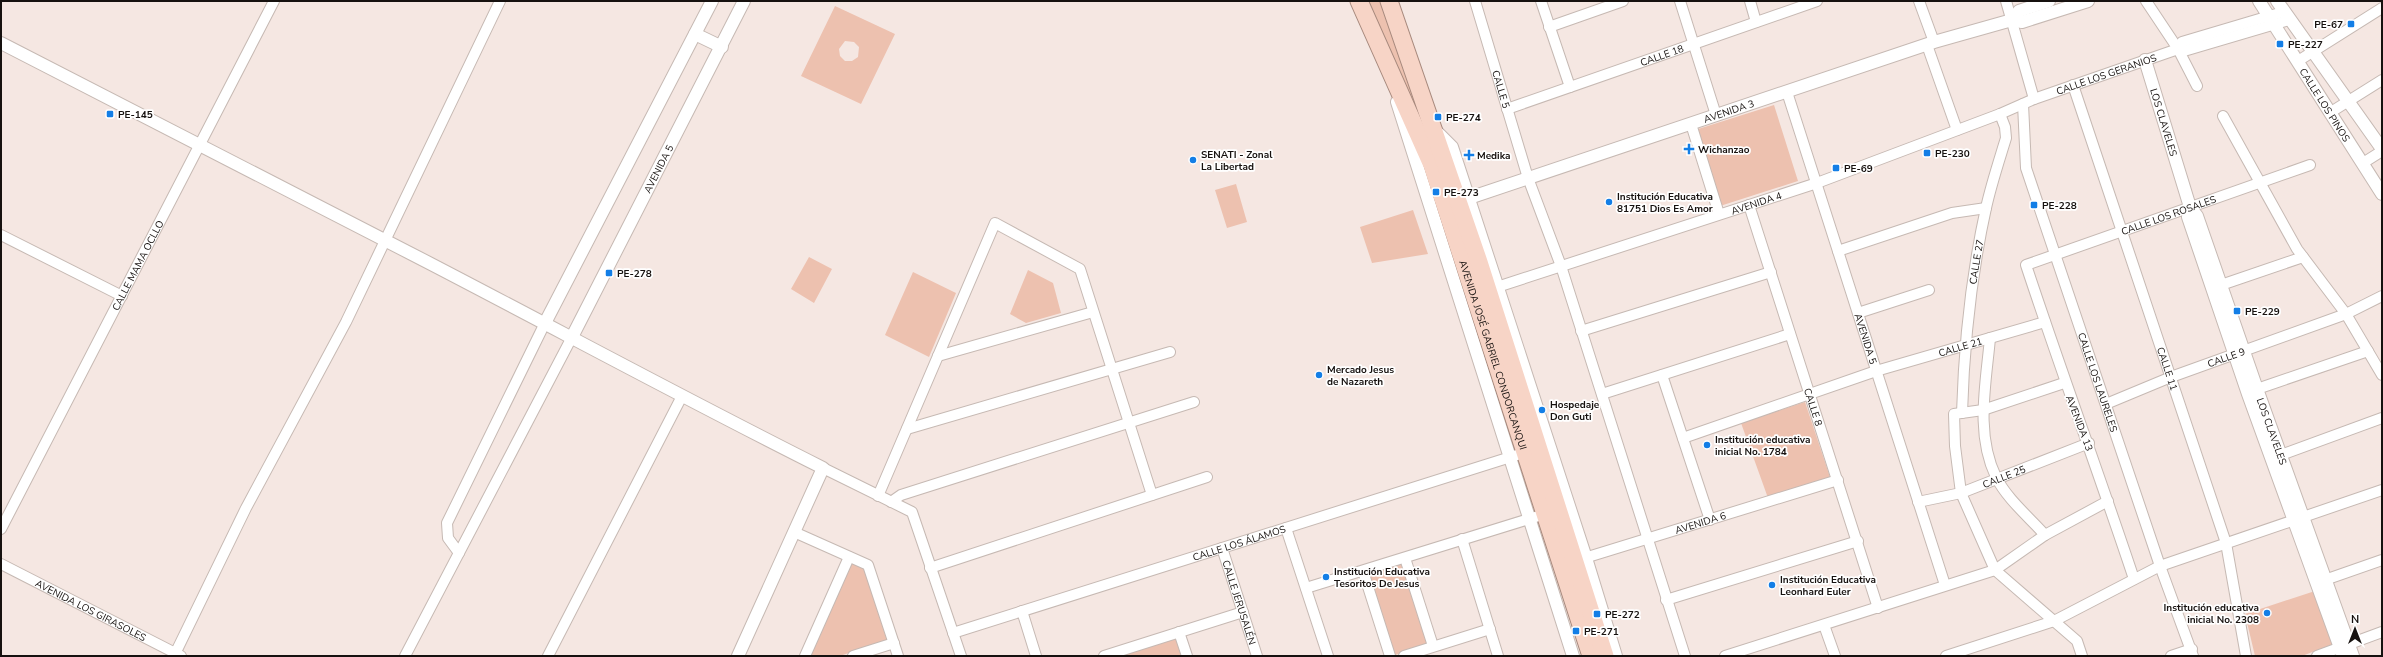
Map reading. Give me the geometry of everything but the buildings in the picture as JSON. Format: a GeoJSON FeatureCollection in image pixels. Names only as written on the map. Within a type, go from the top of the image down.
{"type":"FeatureCollection","features":[{"type":"Feature","properties":{"kind":"highway","name":"AVENIDA JOSÉ GABRIEL CONDORCANQUI"},"geometry":{"type":"LineString","coordinates":[[1358,1],[1432,165],[1458,202]]}},
{"type":"Feature","properties":{"kind":"highway","name":"AVENIDA JOSÉ GABRIEL CONDORCANQUI"},"geometry":{"type":"LineString","coordinates":[[1388,1],[1434,128],[1605,656]]}},
{"type":"Feature","properties":{"kind":"highway","name":"AVENIDA JOSÉ GABRIEL CONDORCANQUI"},"geometry":{"type":"LineString","coordinates":[[1487,290],[1517,455],[1545,514],[1574,562],[1591,656]]}},
{"type":"Feature","properties":{"kind":"street","name":"CALLE MAMA OCLLO"},"geometry":{"type":"LineString","coordinates":[[1,529],[274,1]]}},
{"type":"Feature","properties":{"kind":"street"},"geometry":{"type":"LineString","coordinates":[[177,655],[246,508],[346,322],[384,240],[500,1]]}},
{"type":"Feature","properties":{"kind":"street"},"geometry":{"type":"LineString","coordinates":[[459,553],[448,538],[447,523],[545,323],[712,1]]}},
{"type":"Feature","properties":{"kind":"street","name":"AVENIDA 5"},"geometry":{"type":"LineString","coordinates":[[572,337],[722,47],[744,1]]}},
{"type":"Feature","properties":{"kind":"street","name":"CALLE 5"},"geometry":{"type":"LineString","coordinates":[[1474,1],[1528,178],[1561,266],[1685,656]]}},
{"type":"Feature","properties":{"kind":"street"},"geometry":{"type":"LineString","coordinates":[[1541,1],[1570,87]]}},
{"type":"Feature","properties":{"kind":"street"},"geometry":{"type":"LineString","coordinates":[[1550,27],[1623,1]]}},
{"type":"Feature","properties":{"kind":"street"},"geometry":{"type":"LineString","coordinates":[[1680,1],[1716,115]]}},
{"type":"Feature","properties":{"kind":"street"},"geometry":{"type":"LineString","coordinates":[[1750,1],[1756,22]]}},
{"type":"Feature","properties":{"kind":"street","name":"CALLE 18"},"geometry":{"type":"LineString","coordinates":[[1507,109],[1818,1]]}},
{"type":"Feature","properties":{"kind":"street"},"geometry":{"type":"LineString","coordinates":[[1919,1],[1930,44],[1957,130]]}},
{"type":"Feature","properties":{"kind":"street"},"geometry":{"type":"LineString","coordinates":[[2006,1],[2034,99]]}},
{"type":"Feature","properties":{"kind":"street","name":"AVENIDA 3"},"geometry":{"type":"LineString","coordinates":[[2012,20],[2019,11],[2049,1]]}},
{"type":"Feature","properties":{"kind":"street","name":"AVENIDA 3"},"geometry":{"type":"LineString","coordinates":[[1458,202],[1930,44],[2012,20],[2022,22],[2088,1]]}},
{"type":"Feature","properties":{"kind":"street"},"geometry":{"type":"LineString","coordinates":[[2146,1],[2178,49],[2197,86]]}},
{"type":"Feature","properties":{"kind":"street","name":"CALLE LOS PINOS"},"geometry":{"type":"LineString","coordinates":[[2259,1],[2382,194]]}},
{"type":"Feature","properties":{"kind":"street","name":"CALLE LOS PINOS"},"geometry":{"type":"LineString","coordinates":[[2277,1],[2286,16],[2382,150]]}},
{"type":"Feature","properties":{"kind":"street"},"geometry":{"type":"LineString","coordinates":[[2298,61],[2382,8]]}},
{"type":"Feature","properties":{"kind":"street","name":"CALLE LOS GERANIOS"},"geometry":{"type":"LineString","coordinates":[[2034,99],[2178,49],[2182,42],[2271,21],[2286,16]]}},
{"type":"Feature","properties":{"kind":"street"},"geometry":{"type":"LineString","coordinates":[[695,34],[722,47]]}},
{"type":"Feature","properties":{"kind":"street"},"geometry":{"type":"LineString","coordinates":[[1,43],[199,147],[572,337],[682,398],[912,512],[960,656]]}},
{"type":"Feature","properties":{"kind":"street","name":"AVENIDA JOSÉ GABRIEL CONDORCANQUI"},"geometry":{"type":"LineString","coordinates":[[1385,58],[1414,158],[1517,455],[1528,519],[1573,656]]}},
{"type":"Feature","properties":{"kind":"street","name":"LOS CLAVELES"},"geometry":{"type":"LineString","coordinates":[[2145,60],[2190,208],[2198,216],[2221,285],[2239,352],[2257,389],[2281,455],[2299,518]]}},
{"type":"Feature","properties":{"kind":"street"},"geometry":{"type":"LineString","coordinates":[[2330,112],[2382,80]]}},
{"type":"Feature","properties":{"kind":"street","name":"CALLE 11"},"geometry":{"type":"LineString","coordinates":[[2073,85],[2226,543],[2246,656]]}},
{"type":"Feature","properties":{"kind":"street","name":"AVENIDA 5"},"geometry":{"type":"LineString","coordinates":[[1787,92],[1945,585]]}},
{"type":"Feature","properties":{"kind":"street","name":"AVENIDA 4"},"geometry":{"type":"LineString","coordinates":[[1487,290],[1817,183],[2000,114],[2034,99]]}},
{"type":"Feature","properties":{"kind":"street","name":"CALLE LOS LAURELES"},"geometry":{"type":"LineString","coordinates":[[2023,104],[2026,168],[2160,566],[2193,652]]}},
{"type":"Feature","properties":{"kind":"street","name":"CALLE 27"},"geometry":{"type":"LineString","coordinates":[[1962,413],[1964,346],[1986,208],[2006,138],[2005,127],[2000,114]]}},
{"type":"Feature","properties":{"kind":"street"},"geometry":{"type":"LineString","coordinates":[[2223,116],[2259,183],[2303,257],[2346,314],[2382,374]]}},
{"type":"Feature","properties":{"kind":"street"},"geometry":{"type":"LineString","coordinates":[[1690,124],[1719,214]]}},
{"type":"Feature","properties":{"kind":"street"},"geometry":{"type":"LineString","coordinates":[[2363,163],[2382,150]]}},
{"type":"Feature","properties":{"kind":"street","name":"CALLE LOS ROSALES"},"geometry":{"type":"LineString","coordinates":[[2026,265],[2310,165]]}},
{"type":"Feature","properties":{"kind":"street","name":"AVENIDA JOSÉ GABRIEL CONDORCANQUI"},"geometry":{"type":"LineString","coordinates":[[1458,202],[1487,290]]}},
{"type":"Feature","properties":{"kind":"street","name":"CALLE 8"},"geometry":{"type":"LineString","coordinates":[[1749,205],[1858,541],[1878,608]]}},
{"type":"Feature","properties":{"kind":"street"},"geometry":{"type":"LineString","coordinates":[[1838,251],[1952,213],[1986,208]]}},
{"type":"Feature","properties":{"kind":"street","name":"LOS CLAVELES"},"geometry":{"type":"LineString","coordinates":[[2190,208],[2188,217],[2239,352],[2346,651]]}},
{"type":"Feature","properties":{"kind":"street"},"geometry":{"type":"LineString","coordinates":[[878,496],[995,223],[1080,269],[1127,423],[1152,496]]}},
{"type":"Feature","properties":{"kind":"street"},"geometry":{"type":"LineString","coordinates":[[1,235],[122,296]]}},
{"type":"Feature","properties":{"kind":"street"},"geometry":{"type":"LineString","coordinates":[[2221,285],[2303,257]]}},
{"type":"Feature","properties":{"kind":"street","name":"AVENIDA 13"},"geometry":{"type":"LineString","coordinates":[[2026,265],[2064,383],[2088,443],[2134,579]]}},
{"type":"Feature","properties":{"kind":"street"},"geometry":{"type":"LineString","coordinates":[[1581,331],[1771,272]]}},
{"type":"Feature","properties":{"kind":"street"},"geometry":{"type":"LineString","coordinates":[[1858,312],[1929,290]]}},
{"type":"Feature","properties":{"kind":"street"},"geometry":{"type":"LineString","coordinates":[[2346,314],[2382,296]]}},
{"type":"Feature","properties":{"kind":"street"},"geometry":{"type":"LineString","coordinates":[[938,356],[1093,312]]}},
{"type":"Feature","properties":{"kind":"street","name":"CALLE 9"},"geometry":{"type":"LineString","coordinates":[[2106,404],[2171,376],[2346,314]]}},
{"type":"Feature","properties":{"kind":"street","name":"CALLE 21"},"geometry":{"type":"LineString","coordinates":[[1683,438],[1876,372],[2045,322]]}},
{"type":"Feature","properties":{"kind":"street"},"geometry":{"type":"LineString","coordinates":[[1602,394],[1790,334]]}},
{"type":"Feature","properties":{"kind":"street"},"geometry":{"type":"LineString","coordinates":[[405,656],[572,337]]}},
{"type":"Feature","properties":{"kind":"street"},"geometry":{"type":"LineString","coordinates":[[1990,338],[1983,410],[1985,449],[1997,478],[2008,494],[2045,535]]}},
{"type":"Feature","properties":{"kind":"street"},"geometry":{"type":"LineString","coordinates":[[906,429],[1170,352]]}},
{"type":"Feature","properties":{"kind":"street"},"geometry":{"type":"LineString","coordinates":[[2257,389],[2368,352]]}},
{"type":"Feature","properties":{"kind":"street"},"geometry":{"type":"LineString","coordinates":[[1662,375],[1710,520]]}},
{"type":"Feature","properties":{"kind":"street"},"geometry":{"type":"LineString","coordinates":[[2064,383],[1983,410],[1954,414],[1955,446],[1961,492],[1995,570],[2077,641],[2082,656]]}},
{"type":"Feature","properties":{"kind":"street"},"geometry":{"type":"LineString","coordinates":[[548,656],[682,398]]}},
{"type":"Feature","properties":{"kind":"street"},"geometry":{"type":"LineString","coordinates":[[891,502],[901,495],[1194,402]]}},
{"type":"Feature","properties":{"kind":"street"},"geometry":{"type":"LineString","coordinates":[[2281,455],[2382,418]]}},
{"type":"Feature","properties":{"kind":"street","name":"CALLE 25"},"geometry":{"type":"LineString","coordinates":[[1918,502],[1961,492],[2088,443]]}},
{"type":"Feature","properties":{"kind":"street","name":"CALLE LOS ÁLAMOS"},"geometry":{"type":"LineString","coordinates":[[953,633],[1517,455]]}},
{"type":"Feature","properties":{"kind":"street"},"geometry":{"type":"LineString","coordinates":[[738,656],[823,468]]}},
{"type":"Feature","properties":{"kind":"street"},"geometry":{"type":"LineString","coordinates":[[930,568],[1207,477]]}},
{"type":"Feature","properties":{"kind":"street","name":"AVENIDA 6"},"geometry":{"type":"LineString","coordinates":[[1574,562],[1838,480]]}},
{"type":"Feature","properties":{"kind":"street"},"geometry":{"type":"LineString","coordinates":[[1946,656],[2054,621],[2160,566],[2382,490]]}},
{"type":"Feature","properties":{"kind":"street"},"geometry":{"type":"LineString","coordinates":[[1725,656],[1995,570],[2045,535],[2108,501]]}},
{"type":"Feature","properties":{"kind":"street"},"geometry":{"type":"LineString","coordinates":[[1306,588],[1545,514]]}},
{"type":"Feature","properties":{"kind":"street"},"geometry":{"type":"LineString","coordinates":[[1286,528],[1328,656]]}},
{"type":"Feature","properties":{"kind":"street"},"geometry":{"type":"LineString","coordinates":[[794,532],[868,565],[898,656]]}},
{"type":"Feature","properties":{"kind":"street"},"geometry":{"type":"LineString","coordinates":[[1462,540],[1498,656]]}},
{"type":"Feature","properties":{"kind":"street"},"geometry":{"type":"LineString","coordinates":[[1666,600],[1858,541]]}},
{"type":"Feature","properties":{"kind":"street","name":"CALLE JERUSALÉN"},"geometry":{"type":"LineString","coordinates":[[1222,548],[1257,656]]}},
{"type":"Feature","properties":{"kind":"street"},"geometry":{"type":"LineString","coordinates":[[805,656],[849,556]]}},
{"type":"Feature","properties":{"kind":"street"},"geometry":{"type":"LineString","coordinates":[[1405,558],[1433,646]]}},
{"type":"Feature","properties":{"kind":"street"},"geometry":{"type":"LineString","coordinates":[[2321,581],[2382,560]]}},
{"type":"Feature","properties":{"kind":"street","name":"AVENIDA JOSÉ GABRIEL CONDORCANQUI"},"geometry":{"type":"LineString","coordinates":[[1574,562],[1616,656]]}},
{"type":"Feature","properties":{"kind":"street","name":"AVENIDA LOS GIRASOLES"},"geometry":{"type":"LineString","coordinates":[[1,564],[177,655]]}},
{"type":"Feature","properties":{"kind":"street"},"geometry":{"type":"LineString","coordinates":[[1363,571],[1390,656]]}},
{"type":"Feature","properties":{"kind":"street"},"geometry":{"type":"LineString","coordinates":[[1022,611],[1036,656]]}},
{"type":"Feature","properties":{"kind":"street"},"geometry":{"type":"LineString","coordinates":[[1104,656],[1243,612]]}},
{"type":"Feature","properties":{"kind":"street"},"geometry":{"type":"LineString","coordinates":[[1824,624],[1835,656]]}},
{"type":"Feature","properties":{"kind":"street"},"geometry":{"type":"LineString","coordinates":[[1404,656],[1490,628]]}},
{"type":"Feature","properties":{"kind":"street"},"geometry":{"type":"LineString","coordinates":[[1179,632],[1187,656]]}},
{"type":"Feature","properties":{"kind":"street"},"geometry":{"type":"LineString","coordinates":[[2317,656],[2346,651],[2382,632]]}},
{"type":"Feature","properties":{"kind":"street"},"geometry":{"type":"LineString","coordinates":[[853,656],[894,643]]}},
{"type":"Feature","properties":{"kind":"street"},"geometry":{"type":"LineString","coordinates":[[2171,656],[2193,652]]}},
{"type":"Feature","properties":{"kind":"shaded area"},"geometry":{"type":"Polygon","coordinates":[[[1363,1],[1383,1],[1431,149],[1363,1]]]}},
{"type":"Feature","properties":{"kind":"shaded area"},"geometry":{"type":"Polygon","coordinates":[[[835,6],[895,34],[861,104],[801,76],[835,6]],[[845,41],[839,49],[840,56],[845,61],[852,61],[858,57],[859,47],[854,42],[845,41]]]}},
{"type":"Feature","properties":{"kind":"shaded area"},"geometry":{"type":"Polygon","coordinates":[[[1774,105],[1798,181],[1720,206],[1695,130],[1774,105]]]}},
{"type":"Feature","properties":{"kind":"shaded area"},"geometry":{"type":"Polygon","coordinates":[[[1236,184],[1247,222],[1227,228],[1215,190],[1236,184]]]}},
{"type":"Feature","properties":{"kind":"shaded area"},"geometry":{"type":"Polygon","coordinates":[[[1413,210],[1428,254],[1372,263],[1360,227],[1413,210]]]}},
{"type":"Feature","properties":{"kind":"shaded area"},"geometry":{"type":"Polygon","coordinates":[[[809,257],[832,269],[814,303],[791,289],[809,257]]]}},
{"type":"Feature","properties":{"kind":"shaded area"},"geometry":{"type":"Polygon","coordinates":[[[1028,270],[1053,283],[1061,313],[1026,323],[1010,314],[1028,270]]]}},
{"type":"Feature","properties":{"kind":"shaded area"},"geometry":{"type":"Polygon","coordinates":[[[913,272],[956,293],[929,357],[885,335],[913,272]]]}},
{"type":"Feature","properties":{"kind":"shaded area"},"geometry":{"type":"Polygon","coordinates":[[[1805,402],[1830,477],[1768,498],[1741,423],[1805,402]]]}},
{"type":"Feature","properties":{"kind":"shaded area"},"geometry":{"type":"Polygon","coordinates":[[[851,562],[866,568],[889,639],[840,656],[809,656],[851,562]]]}},
{"type":"Feature","properties":{"kind":"shaded area"},"geometry":{"type":"Polygon","coordinates":[[[1401,564],[1428,645],[1395,655],[1368,575],[1401,564]]]}},
{"type":"Feature","properties":{"kind":"shaded area"},"geometry":{"type":"Polygon","coordinates":[[[2318,590],[2336,643],[2302,656],[2255,656],[2245,614],[2318,590]]]}},
{"type":"Feature","properties":{"kind":"shaded area"},"geometry":{"type":"Polygon","coordinates":[[[1176,639],[1181,656],[1118,656],[1176,639]]]}},
{"type":"Feature","properties":{"kind":"place","name":"PE-67"},"geometry":{"type":"Point","coordinates":[2351,24]}},
{"type":"Feature","properties":{"kind":"place","name":"PE-227"},"geometry":{"type":"Point","coordinates":[2280,44]}},
{"type":"Feature","properties":{"kind":"place","name":"PE-145"},"geometry":{"type":"Point","coordinates":[110,114]}},
{"type":"Feature","properties":{"kind":"place","name":"PE-274"},"geometry":{"type":"Point","coordinates":[1438,117]}},
{"type":"Feature","properties":{"kind":"place","name":"Wichanzao"},"geometry":{"type":"Point","coordinates":[1689,149]}},
{"type":"Feature","properties":{"kind":"place","name":"PE-230"},"geometry":{"type":"Point","coordinates":[1927,153]}},
{"type":"Feature","properties":{"kind":"place","name":"Medika"},"geometry":{"type":"Point","coordinates":[1469,155]}},
{"type":"Feature","properties":{"kind":"place","name":"SENATI - Zonal La Libertad"},"geometry":{"type":"Point","coordinates":[1193,160]}},
{"type":"Feature","properties":{"kind":"place","name":"PE-69"},"geometry":{"type":"Point","coordinates":[1836,168]}},
{"type":"Feature","properties":{"kind":"place","name":"PE-273"},"geometry":{"type":"Point","coordinates":[1436,192]}},
{"type":"Feature","properties":{"kind":"place","name":"Institución Educativa 81751 Dios Es Amor"},"geometry":{"type":"Point","coordinates":[1609,202]}},
{"type":"Feature","properties":{"kind":"place","name":"PE-228"},"geometry":{"type":"Point","coordinates":[2034,205]}},
{"type":"Feature","properties":{"kind":"place","name":"PE-278"},"geometry":{"type":"Point","coordinates":[609,273]}},
{"type":"Feature","properties":{"kind":"place","name":"PE-229"},"geometry":{"type":"Point","coordinates":[2237,311]}},
{"type":"Feature","properties":{"kind":"place","name":"Mercado Jesus de Nazareth"},"geometry":{"type":"Point","coordinates":[1319,375]}},
{"type":"Feature","properties":{"kind":"place","name":"Hospedaje Don Guti"},"geometry":{"type":"Point","coordinates":[1542,410]}},
{"type":"Feature","properties":{"kind":"place","name":"Institución educativa inicial No. 1784"},"geometry":{"type":"Point","coordinates":[1707,445]}},
{"type":"Feature","properties":{"kind":"place","name":"Institución Educativa Tesoritos De Jesus"},"geometry":{"type":"Point","coordinates":[1326,577]}},
{"type":"Feature","properties":{"kind":"place","name":"Institución Educativa Leonhard Euler"},"geometry":{"type":"Point","coordinates":[1772,585]}},
{"type":"Feature","properties":{"kind":"place","name":"Institución educativa inicial No. 2308"},"geometry":{"type":"Point","coordinates":[2267,613]}},
{"type":"Feature","properties":{"kind":"place","name":"PE-272"},"geometry":{"type":"Point","coordinates":[1597,614]}},
{"type":"Feature","properties":{"kind":"place","name":"PE-271"},"geometry":{"type":"Point","coordinates":[1576,631]}}]}
